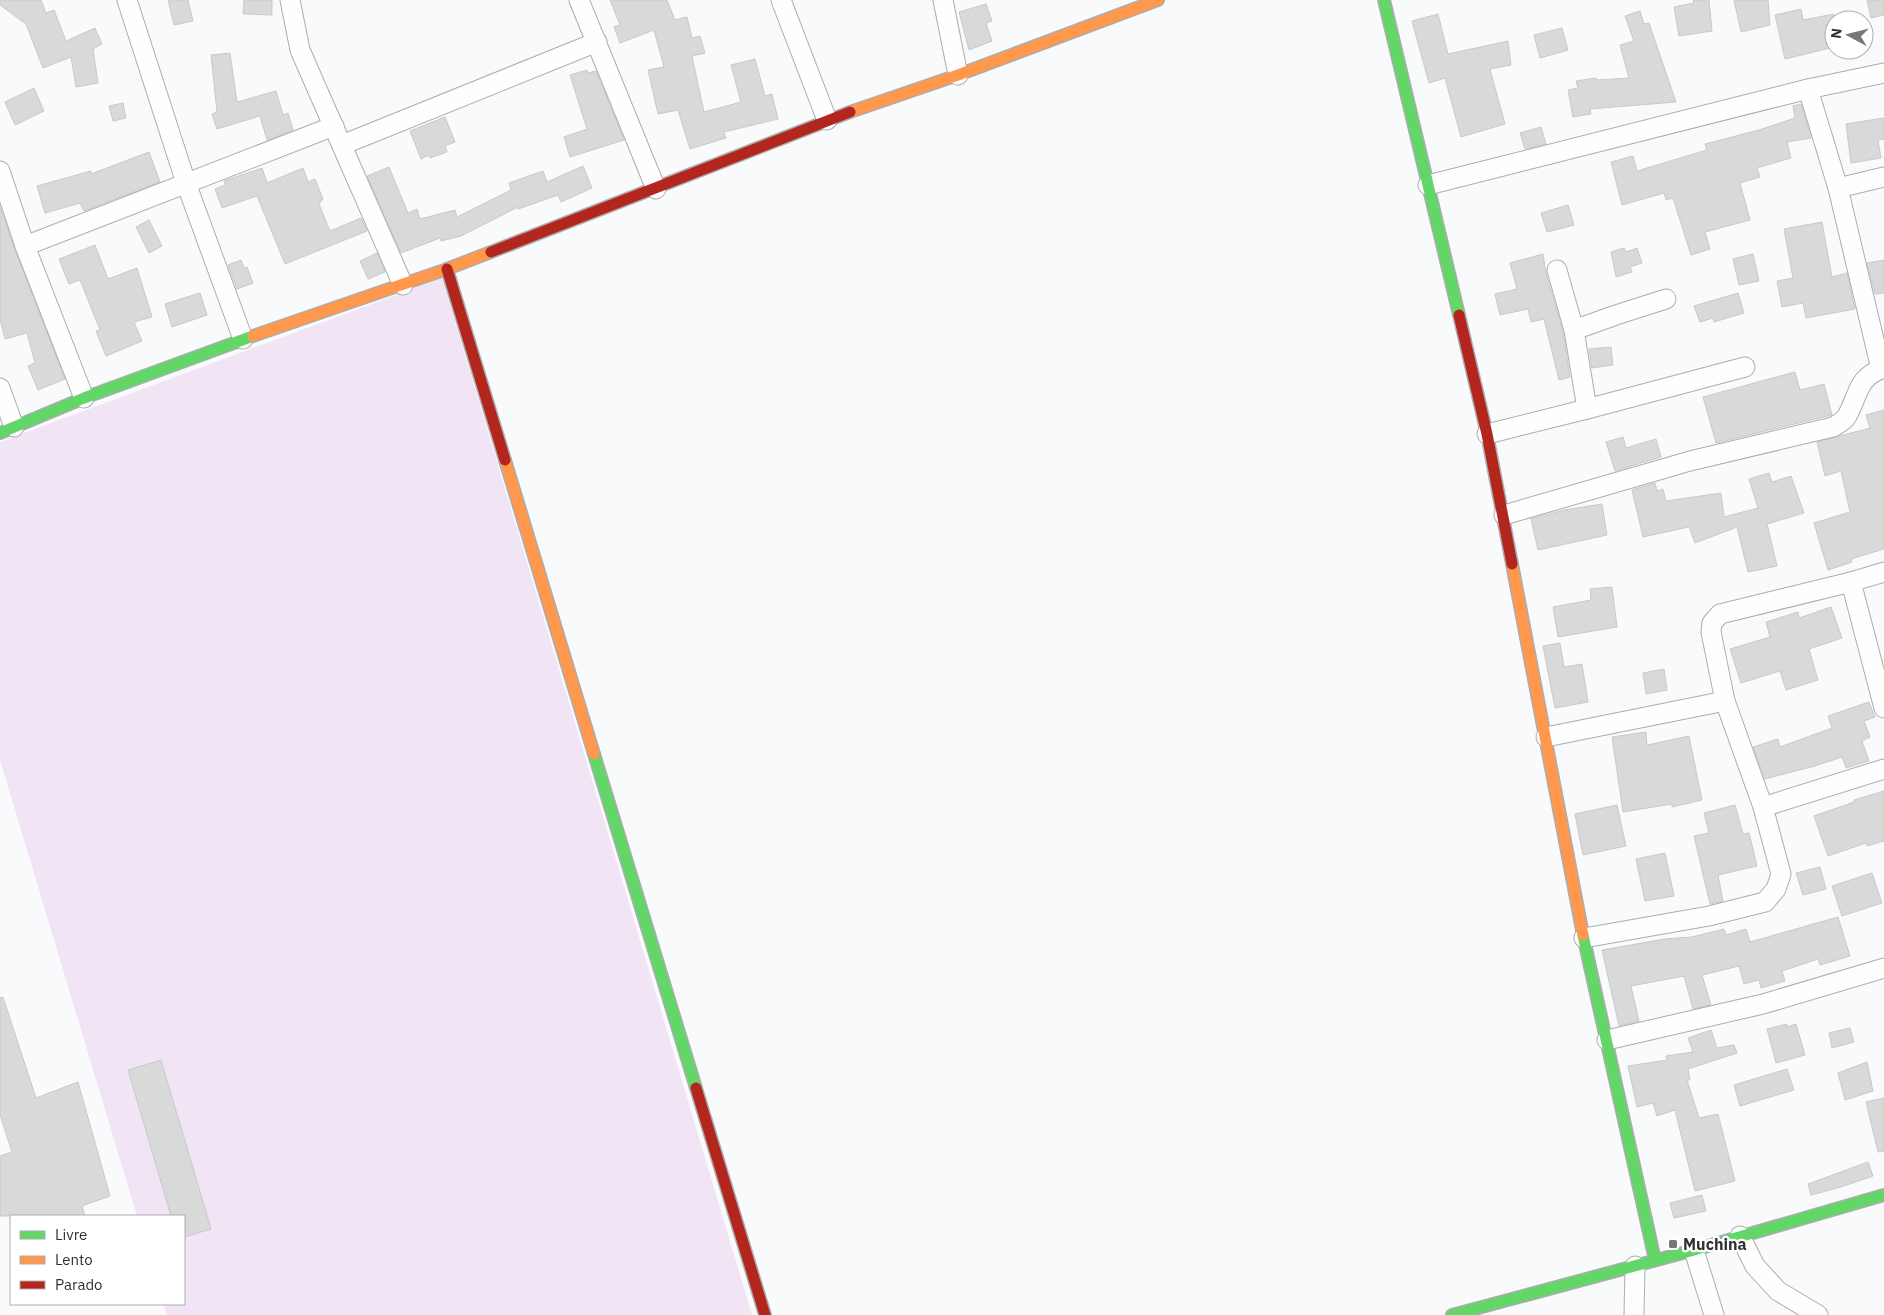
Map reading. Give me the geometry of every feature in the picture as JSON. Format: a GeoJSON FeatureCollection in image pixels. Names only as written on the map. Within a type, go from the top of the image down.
{"type":"FeatureCollection","features":[{"type":"Feature","properties":{"kind":"street"},"geometry":{"type":"LineString","coordinates":[[127,0],[186,183],[243,339]]}},
{"type":"Feature","properties":{"kind":"street"},"geometry":{"type":"LineString","coordinates":[[290,0],[300,50],[403,285]]}},
{"type":"Feature","properties":{"kind":"street"},"geometry":{"type":"LineString","coordinates":[[580,0],[656,189]]}},
{"type":"Feature","properties":{"kind":"street"},"geometry":{"type":"LineString","coordinates":[[781,0],[827,120]]}},
{"type":"Feature","properties":{"kind":"street"},"geometry":{"type":"LineString","coordinates":[[943,0],[958,74]]}},
{"type":"Feature","properties":{"kind":"street"},"geometry":{"type":"LineString","coordinates":[[0,388],[7,430],[84,398],[243,339],[447,269],[656,189],[827,120],[1158,0]]}},
{"type":"Feature","properties":{"kind":"street"},"geometry":{"type":"LineString","coordinates":[[1384,0],[1487,434],[1584,938],[1655,1260]]}},
{"type":"Feature","properties":{"kind":"street"},"geometry":{"type":"LineString","coordinates":[[342,144],[597,42]]}},
{"type":"Feature","properties":{"kind":"street"},"geometry":{"type":"LineString","coordinates":[[1428,185],[1808,89],[1884,73]]}},
{"type":"Feature","properties":{"kind":"street"},"geometry":{"type":"LineString","coordinates":[[1504,515],[1690,461],[1833,428],[1848,416],[1856,393],[1867,378],[1883,369],[1838,188],[1808,89]]}},
{"type":"Feature","properties":{"kind":"street"},"geometry":{"type":"LineString","coordinates":[[25,246],[334,126]]}},
{"type":"Feature","properties":{"kind":"street"},"geometry":{"type":"LineString","coordinates":[[0,171],[25,246],[84,398]]}},
{"type":"Feature","properties":{"kind":"street"},"geometry":{"type":"LineString","coordinates":[[1838,188],[1884,178]]}},
{"type":"Feature","properties":{"kind":"street"},"geometry":{"type":"LineString","coordinates":[[447,269],[765,1315]]}},
{"type":"Feature","properties":{"kind":"street"},"geometry":{"type":"LineString","coordinates":[[1557,270],[1574,330],[1587,409]]}},
{"type":"Feature","properties":{"kind":"street"},"geometry":{"type":"LineString","coordinates":[[1574,330],[1666,299]]}},
{"type":"Feature","properties":{"kind":"street"},"geometry":{"type":"LineString","coordinates":[[1487,434],[1745,367]]}},
{"type":"Feature","properties":{"kind":"street"},"geometry":{"type":"LineString","coordinates":[[1584,938],[1709,916],[1765,902],[1776,890],[1781,874],[1763,807],[1725,701],[1711,632],[1712,623],[1720,614],[1851,582],[1884,572]]}},
{"type":"Feature","properties":{"kind":"street"},"geometry":{"type":"LineString","coordinates":[[1851,582],[1884,708]]}},
{"type":"Feature","properties":{"kind":"street"},"geometry":{"type":"LineString","coordinates":[[1546,738],[1725,701]]}},
{"type":"Feature","properties":{"kind":"street"},"geometry":{"type":"LineString","coordinates":[[1763,807],[1884,769]]}},
{"type":"Feature","properties":{"kind":"street"},"geometry":{"type":"LineString","coordinates":[[1607,1040],[1763,1004],[1884,968]]}},
{"type":"Feature","properties":{"kind":"street"},"geometry":{"type":"LineString","coordinates":[[1452,1315],[1694,1250],[1884,1195]]}},
{"type":"Feature","properties":{"kind":"street"},"geometry":{"type":"LineString","coordinates":[[1740,1236],[1754,1266],[1778,1291],[1818,1315]]}},
{"type":"Feature","properties":{"kind":"street"},"geometry":{"type":"LineString","coordinates":[[1694,1250],[1714,1315]]}},
{"type":"Feature","properties":{"kind":"street"},"geometry":{"type":"LineString","coordinates":[[1634,1266],[1634,1315]]}},
{"type":"Feature","properties":{"kind":"shaded area"},"geometry":{"type":"Polygon","coordinates":[[[442,278],[752,1315],[167,1315],[163,1305],[185,1305],[185,1215],[137,1215],[0,760],[0,442],[442,278]]]}},
{"type":"Feature","properties":{"kind":"building"},"geometry":{"type":"Polygon","coordinates":[[[0,0],[41,0],[46,13],[54,10],[66,41],[95,28],[102,44],[93,49],[98,83],[76,87],[71,57],[43,68],[26,24],[0,5],[0,0]]]}},
{"type":"Feature","properties":{"kind":"building"},"geometry":{"type":"Polygon","coordinates":[[[168,0],[188,0],[193,21],[174,25],[168,0]]]}},
{"type":"Feature","properties":{"kind":"building"},"geometry":{"type":"Polygon","coordinates":[[[244,0],[272,0],[272,15],[243,14],[244,0]]]}},
{"type":"Feature","properties":{"kind":"building"},"geometry":{"type":"Polygon","coordinates":[[[610,0],[667,0],[675,20],[687,17],[692,38],[700,36],[705,53],[692,56],[704,112],[741,102],[731,65],[755,59],[765,96],[772,94],[778,119],[724,132],[726,138],[690,149],[678,110],[658,114],[648,70],[664,67],[654,30],[620,43],[614,27],[620,25],[610,0]]]}},
{"type":"Feature","properties":{"kind":"building"},"geometry":{"type":"Polygon","coordinates":[[[1693,0],[1709,0],[1712,31],[1679,36],[1674,7],[1694,3],[1693,0]]]}},
{"type":"Feature","properties":{"kind":"building"},"geometry":{"type":"Polygon","coordinates":[[[1734,0],[1768,0],[1770,25],[1741,32],[1734,0]]]}},
{"type":"Feature","properties":{"kind":"building"},"geometry":{"type":"Polygon","coordinates":[[[1867,0],[1884,0],[1884,15],[1874,17],[1874,10],[1869,10],[1867,0]]]}},
{"type":"Feature","properties":{"kind":"building"},"geometry":{"type":"Polygon","coordinates":[[[986,4],[992,21],[986,23],[992,41],[969,50],[959,12],[986,4]]]}},
{"type":"Feature","properties":{"kind":"building"},"geometry":{"type":"Polygon","coordinates":[[[1801,9],[1803,20],[1824,16],[1824,49],[1785,59],[1775,15],[1801,9]]]}},
{"type":"Feature","properties":{"kind":"building"},"geometry":{"type":"Polygon","coordinates":[[[1640,11],[1644,24],[1649,23],[1676,102],[1590,109],[1591,114],[1573,117],[1568,90],[1578,88],[1576,81],[1596,78],[1597,80],[1629,78],[1620,45],[1634,41],[1625,16],[1640,11]]]}},
{"type":"Feature","properties":{"kind":"building"},"geometry":{"type":"Polygon","coordinates":[[[1438,14],[1448,54],[1508,41],[1511,65],[1490,69],[1505,124],[1461,137],[1445,78],[1429,83],[1412,21],[1438,14]]]}},
{"type":"Feature","properties":{"kind":"building"},"geometry":{"type":"Polygon","coordinates":[[[1562,28],[1568,50],[1540,58],[1534,35],[1562,28]]]}},
{"type":"Feature","properties":{"kind":"building"},"geometry":{"type":"Polygon","coordinates":[[[230,53],[237,102],[276,91],[283,115],[288,113],[293,130],[267,140],[260,116],[217,129],[212,114],[217,112],[211,55],[230,53]]]}},
{"type":"Feature","properties":{"kind":"building"},"geometry":{"type":"Polygon","coordinates":[[[587,70],[588,73],[596,71],[624,140],[570,157],[564,137],[587,129],[570,75],[587,70]]]}},
{"type":"Feature","properties":{"kind":"building"},"geometry":{"type":"Polygon","coordinates":[[[34,88],[44,111],[15,125],[5,102],[34,88]]]}},
{"type":"Feature","properties":{"kind":"building"},"geometry":{"type":"Polygon","coordinates":[[[123,103],[126,118],[113,121],[109,106],[123,103]]]}},
{"type":"Feature","properties":{"kind":"building"},"geometry":{"type":"Polygon","coordinates":[[[1801,104],[1811,138],[1787,142],[1791,158],[1757,168],[1760,177],[1740,183],[1750,220],[1705,232],[1710,249],[1691,255],[1673,198],[1666,200],[1664,193],[1622,205],[1611,162],[1633,156],[1637,171],[1707,150],[1705,144],[1759,130],[1795,118],[1793,106],[1801,104]]]}},
{"type":"Feature","properties":{"kind":"building"},"geometry":{"type":"Polygon","coordinates":[[[445,117],[455,142],[445,146],[447,152],[430,158],[429,155],[421,159],[410,131],[445,117]]]}},
{"type":"Feature","properties":{"kind":"building"},"geometry":{"type":"Polygon","coordinates":[[[1884,118],[1884,139],[1878,140],[1881,158],[1851,163],[1846,124],[1884,118]]]}},
{"type":"Feature","properties":{"kind":"building"},"geometry":{"type":"Polygon","coordinates":[[[1541,127],[1546,144],[1525,149],[1520,133],[1541,127]]]}},
{"type":"Feature","properties":{"kind":"building"},"geometry":{"type":"Polygon","coordinates":[[[149,152],[160,182],[84,211],[80,203],[45,213],[37,186],[91,171],[91,174],[149,152]]]}},
{"type":"Feature","properties":{"kind":"building"},"geometry":{"type":"Polygon","coordinates":[[[583,166],[592,188],[561,202],[558,195],[518,209],[518,207],[461,236],[441,241],[440,238],[401,253],[367,176],[389,167],[408,213],[417,209],[420,219],[455,210],[457,217],[511,190],[509,183],[543,171],[547,182],[583,166]]]}},
{"type":"Feature","properties":{"kind":"building"},"geometry":{"type":"Polygon","coordinates":[[[262,168],[267,183],[303,168],[308,182],[315,179],[323,199],[319,204],[330,231],[361,218],[367,231],[285,264],[257,196],[222,208],[215,189],[225,185],[224,181],[262,168]]]}},
{"type":"Feature","properties":{"kind":"building"},"geometry":{"type":"Polygon","coordinates":[[[1568,205],[1574,225],[1547,232],[1541,213],[1568,205]]]}},
{"type":"Feature","properties":{"kind":"building"},"geometry":{"type":"Polygon","coordinates":[[[0,207],[65,379],[38,390],[28,366],[35,363],[27,333],[5,339],[0,319],[0,207]]]}},
{"type":"Feature","properties":{"kind":"building"},"geometry":{"type":"Polygon","coordinates":[[[149,220],[162,246],[149,253],[136,227],[149,220]]]}},
{"type":"Feature","properties":{"kind":"building"},"geometry":{"type":"Polygon","coordinates":[[[1822,222],[1832,277],[1847,273],[1855,309],[1806,318],[1803,303],[1782,307],[1777,281],[1793,278],[1784,229],[1822,222]]]}},
{"type":"Feature","properties":{"kind":"building"},"geometry":{"type":"Polygon","coordinates":[[[95,245],[108,279],[137,268],[152,317],[134,322],[142,341],[106,356],[96,331],[100,330],[80,280],[69,284],[59,259],[95,245]]]}},
{"type":"Feature","properties":{"kind":"building"},"geometry":{"type":"Polygon","coordinates":[[[1624,248],[1626,252],[1637,248],[1642,263],[1630,267],[1632,272],[1616,277],[1611,252],[1624,248]]]}},
{"type":"Feature","properties":{"kind":"building"},"geometry":{"type":"Polygon","coordinates":[[[377,253],[385,272],[368,279],[360,261],[377,253]]]}},
{"type":"Feature","properties":{"kind":"building"},"geometry":{"type":"Polygon","coordinates":[[[1543,254],[1546,273],[1563,332],[1570,377],[1559,380],[1544,319],[1531,322],[1528,309],[1500,315],[1495,294],[1517,289],[1510,263],[1543,254]]]}},
{"type":"Feature","properties":{"kind":"building"},"geometry":{"type":"Polygon","coordinates":[[[1753,254],[1759,281],[1739,285],[1733,259],[1753,254]]]}},
{"type":"Feature","properties":{"kind":"building"},"geometry":{"type":"Polygon","coordinates":[[[241,260],[244,268],[247,267],[253,283],[237,289],[228,265],[241,260]]]}},
{"type":"Feature","properties":{"kind":"building"},"geometry":{"type":"Polygon","coordinates":[[[1884,260],[1884,293],[1875,294],[1867,263],[1884,260]]]}},
{"type":"Feature","properties":{"kind":"building"},"geometry":{"type":"Polygon","coordinates":[[[200,293],[207,315],[172,327],[165,304],[200,293]]]}},
{"type":"Feature","properties":{"kind":"building"},"geometry":{"type":"Polygon","coordinates":[[[1738,293],[1744,313],[1714,322],[1713,318],[1700,322],[1694,306],[1738,293]]]}},
{"type":"Feature","properties":{"kind":"building"},"geometry":{"type":"Polygon","coordinates":[[[1611,347],[1613,365],[1592,368],[1589,349],[1611,347]]]}},
{"type":"Feature","properties":{"kind":"building"},"geometry":{"type":"Polygon","coordinates":[[[1795,372],[1800,390],[1824,384],[1832,415],[1716,443],[1703,397],[1795,372]]]}},
{"type":"Feature","properties":{"kind":"building"},"geometry":{"type":"Polygon","coordinates":[[[1884,410],[1884,549],[1851,559],[1852,562],[1828,570],[1814,523],[1850,512],[1841,471],[1825,476],[1817,442],[1870,428],[1866,415],[1884,410]]]}},
{"type":"Feature","properties":{"kind":"building"},"geometry":{"type":"Polygon","coordinates":[[[1623,437],[1626,448],[1656,439],[1661,457],[1615,471],[1606,442],[1623,437]]]}},
{"type":"Feature","properties":{"kind":"building"},"geometry":{"type":"Polygon","coordinates":[[[1769,473],[1772,482],[1791,476],[1804,513],[1767,524],[1777,566],[1748,572],[1737,527],[1695,543],[1689,527],[1643,537],[1632,490],[1655,483],[1657,491],[1663,489],[1666,501],[1721,493],[1724,517],[1758,508],[1749,479],[1769,473]]]}},
{"type":"Feature","properties":{"kind":"building"},"geometry":{"type":"Polygon","coordinates":[[[1602,504],[1607,535],[1538,550],[1531,519],[1564,510],[1602,504]]]}},
{"type":"Feature","properties":{"kind":"building"},"geometry":{"type":"Polygon","coordinates":[[[1612,587],[1617,627],[1558,637],[1553,607],[1591,600],[1590,589],[1612,587]]]}},
{"type":"Feature","properties":{"kind":"building"},"geometry":{"type":"Polygon","coordinates":[[[1831,607],[1842,638],[1809,649],[1818,680],[1786,690],[1780,671],[1741,683],[1730,649],[1770,637],[1766,622],[1798,612],[1799,618],[1831,607]]]}},
{"type":"Feature","properties":{"kind":"building"},"geometry":{"type":"Polygon","coordinates":[[[1560,643],[1564,667],[1582,664],[1588,702],[1555,708],[1543,646],[1560,643]]]}},
{"type":"Feature","properties":{"kind":"building"},"geometry":{"type":"Polygon","coordinates":[[[1664,669],[1667,690],[1646,694],[1643,673],[1664,669]]]}},
{"type":"Feature","properties":{"kind":"building"},"geometry":{"type":"Polygon","coordinates":[[[1869,702],[1875,717],[1864,721],[1870,737],[1862,741],[1869,761],[1846,768],[1842,757],[1765,779],[1753,747],[1778,739],[1780,747],[1832,728],[1828,716],[1869,702]]]}},
{"type":"Feature","properties":{"kind":"building"},"geometry":{"type":"Polygon","coordinates":[[[1646,732],[1647,745],[1689,736],[1702,800],[1672,807],[1672,804],[1623,812],[1612,737],[1646,732]]]}},
{"type":"Feature","properties":{"kind":"building"},"geometry":{"type":"Polygon","coordinates":[[[1884,791],[1884,841],[1867,846],[1866,843],[1828,856],[1814,816],[1854,802],[1854,800],[1884,791]]]}},
{"type":"Feature","properties":{"kind":"building"},"geometry":{"type":"Polygon","coordinates":[[[1617,805],[1626,846],[1583,855],[1575,814],[1617,805]]]}},
{"type":"Feature","properties":{"kind":"building"},"geometry":{"type":"Polygon","coordinates":[[[1735,805],[1743,834],[1749,833],[1757,866],[1718,875],[1723,901],[1710,904],[1694,836],[1709,833],[1704,813],[1735,805]]]}},
{"type":"Feature","properties":{"kind":"building"},"geometry":{"type":"Polygon","coordinates":[[[1665,853],[1674,896],[1645,901],[1636,859],[1665,853]]]}},
{"type":"Feature","properties":{"kind":"building"},"geometry":{"type":"Polygon","coordinates":[[[1820,867],[1826,889],[1803,895],[1796,873],[1820,867]]]}},
{"type":"Feature","properties":{"kind":"building"},"geometry":{"type":"Polygon","coordinates":[[[1872,873],[1882,903],[1842,916],[1832,886],[1872,873]]]}},
{"type":"Feature","properties":{"kind":"building"},"geometry":{"type":"Polygon","coordinates":[[[1838,917],[1850,956],[1820,965],[1818,959],[1782,971],[1785,981],[1761,988],[1759,980],[1744,984],[1739,966],[1702,975],[1711,1005],[1693,1009],[1684,976],[1631,986],[1639,1021],[1619,1026],[1602,950],[1665,939],[1692,937],[1724,929],[1726,935],[1746,929],[1750,942],[1838,917]]]}},
{"type":"Feature","properties":{"kind":"building"},"geometry":{"type":"Polygon","coordinates":[[[3,997],[36,1098],[78,1082],[110,1196],[82,1206],[85,1215],[0,1216],[0,1156],[12,1152],[0,1115],[0,998],[3,997]]]}},
{"type":"Feature","properties":{"kind":"building"},"geometry":{"type":"Polygon","coordinates":[[[1787,1024],[1787,1027],[1796,1024],[1805,1055],[1776,1063],[1767,1029],[1787,1024]]]}},
{"type":"Feature","properties":{"kind":"building"},"geometry":{"type":"Polygon","coordinates":[[[1850,1028],[1854,1042],[1832,1048],[1829,1033],[1850,1028]]]}},
{"type":"Feature","properties":{"kind":"building"},"geometry":{"type":"Polygon","coordinates":[[[1711,1030],[1717,1048],[1734,1045],[1737,1053],[1688,1069],[1690,1080],[1687,1080],[1699,1118],[1718,1114],[1735,1181],[1695,1191],[1675,1110],[1657,1116],[1653,1103],[1637,1107],[1628,1066],[1667,1060],[1666,1056],[1693,1052],[1688,1038],[1711,1030]]]}},
{"type":"Feature","properties":{"kind":"building"},"geometry":{"type":"Polygon","coordinates":[[[161,1060],[211,1229],[185,1237],[185,1215],[171,1215],[128,1070],[161,1060]]]}},
{"type":"Feature","properties":{"kind":"building"},"geometry":{"type":"Polygon","coordinates":[[[1867,1062],[1873,1091],[1845,1100],[1838,1073],[1867,1062]]]}},
{"type":"Feature","properties":{"kind":"building"},"geometry":{"type":"Polygon","coordinates":[[[1787,1069],[1794,1090],[1740,1106],[1734,1085],[1787,1069]]]}},
{"type":"Feature","properties":{"kind":"building"},"geometry":{"type":"Polygon","coordinates":[[[1884,1098],[1884,1151],[1878,1152],[1866,1102],[1884,1098]]]}},
{"type":"Feature","properties":{"kind":"building"},"geometry":{"type":"Polygon","coordinates":[[[1868,1162],[1873,1176],[1811,1195],[1808,1184],[1868,1162]]]}},
{"type":"Feature","properties":{"kind":"building"},"geometry":{"type":"Polygon","coordinates":[[[1702,1195],[1706,1211],[1674,1218],[1670,1203],[1702,1195]]]}},
{"type":"Feature","properties":{"kind":"traffic: fast"},"geometry":{"type":"LineString","coordinates":[[1384,0],[1459,315]]}},
{"type":"Feature","properties":{"kind":"traffic: fast"},"geometry":{"type":"LineString","coordinates":[[0,433],[84,398],[253,336]]}},
{"type":"Feature","properties":{"kind":"traffic: fast"},"geometry":{"type":"LineString","coordinates":[[594,754],[696,1088]]}},
{"type":"Feature","properties":{"kind":"traffic: fast"},"geometry":{"type":"LineString","coordinates":[[1583,935],[1655,1260]]}},
{"type":"Feature","properties":{"kind":"traffic: fast"},"geometry":{"type":"LineString","coordinates":[[1452,1315],[1694,1250],[1884,1195]]}},
{"type":"Feature","properties":{"kind":"traffic: slow"},"geometry":{"type":"LineString","coordinates":[[850,112],[958,75],[1158,0]]}},
{"type":"Feature","properties":{"kind":"traffic: slow"},"geometry":{"type":"LineString","coordinates":[[253,336],[491,252]]}},
{"type":"Feature","properties":{"kind":"traffic: slow"},"geometry":{"type":"LineString","coordinates":[[505,460],[594,754]]}},
{"type":"Feature","properties":{"kind":"traffic: slow"},"geometry":{"type":"LineString","coordinates":[[1512,564],[1583,935]]}},
{"type":"Feature","properties":{"kind":"traffic: jam"},"geometry":{"type":"LineString","coordinates":[[491,252],[850,112]]}},
{"type":"Feature","properties":{"kind":"traffic: jam"},"geometry":{"type":"LineString","coordinates":[[447,269],[505,460]]}},
{"type":"Feature","properties":{"kind":"traffic: jam"},"geometry":{"type":"LineString","coordinates":[[1459,315],[1487,434],[1512,564]]}},
{"type":"Feature","properties":{"kind":"traffic: jam"},"geometry":{"type":"LineString","coordinates":[[696,1088],[765,1315]]}},
{"type":"Feature","properties":{"kind":"place","name":"Muchina"},"geometry":{"type":"Point","coordinates":[1673,1244]}}]}
